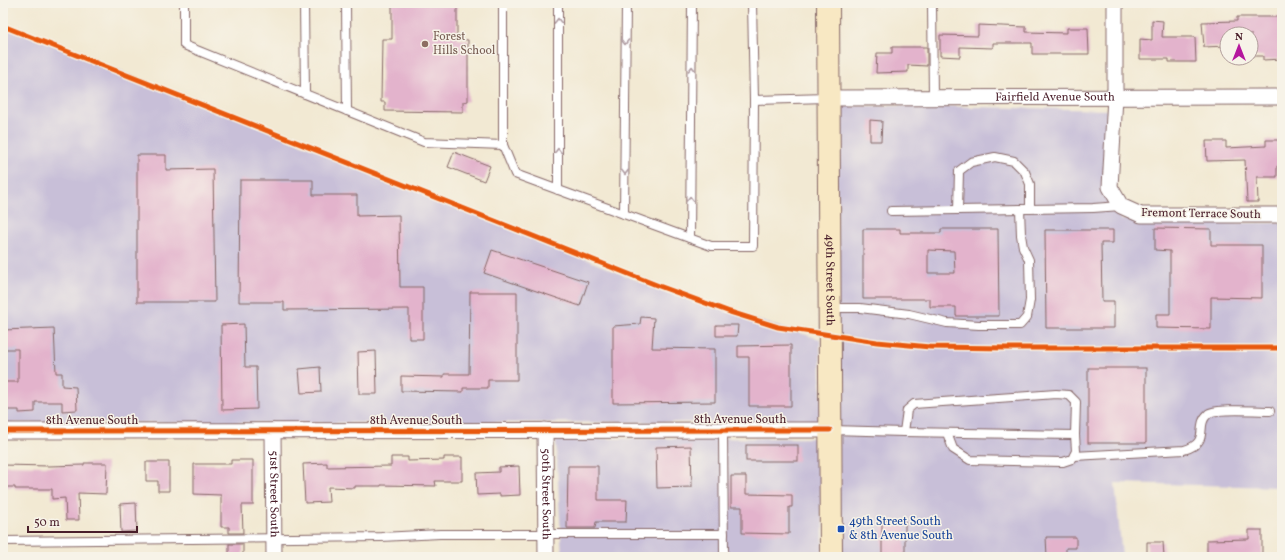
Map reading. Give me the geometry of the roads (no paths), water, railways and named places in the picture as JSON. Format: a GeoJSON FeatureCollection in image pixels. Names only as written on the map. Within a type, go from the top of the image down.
{"type":"FeatureCollection","features":[{"type":"Feature","properties":{"kind":"main road","name":"49th Street South"},"geometry":{"type":"LineString","coordinates":[[828,3],[831,557]]}},
{"type":"Feature","properties":{"kind":"street"},"geometry":{"type":"LineString","coordinates":[[1115,3],[1115,97],[1110,187],[1121,206]]}},
{"type":"Feature","properties":{"kind":"street","name":"Fairfield Avenue South"},"geometry":{"type":"LineString","coordinates":[[828,98],[1282,97]]}},
{"type":"Feature","properties":{"kind":"street","name":"Fremont Terrace South"},"geometry":{"type":"LineString","coordinates":[[1121,206],[1141,215],[1282,215]]}},
{"type":"Feature","properties":{"kind":"street","name":"50th Street South"},"geometry":{"type":"LineString","coordinates":[[545,430],[546,557]]}},
{"type":"Feature","properties":{"kind":"street","name":"8th Avenue South"},"geometry":{"type":"LineString","coordinates":[[3,431],[830,430]]}},
{"type":"Feature","properties":{"kind":"street","name":"51st Street South"},"geometry":{"type":"LineString","coordinates":[[273,431],[274,557]]}},
{"type":"Feature","properties":{"kind":"lane"},"geometry":{"type":"LineString","coordinates":[[184,3],[184,45],[424,142],[503,145]]}},
{"type":"Feature","properties":{"kind":"lane"},"geometry":{"type":"LineString","coordinates":[[304,3],[305,94]]}},
{"type":"Feature","properties":{"kind":"lane"},"geometry":{"type":"LineString","coordinates":[[346,3],[347,111]]}},
{"type":"Feature","properties":{"kind":"lane"},"geometry":{"type":"LineString","coordinates":[[503,3],[503,145],[515,174],[711,246],[753,246],[754,100],[752,3]]}},
{"type":"Feature","properties":{"kind":"lane"},"geometry":{"type":"LineString","coordinates":[[558,3],[558,190]]}},
{"type":"Feature","properties":{"kind":"lane"},"geometry":{"type":"LineString","coordinates":[[624,214],[626,3]]}},
{"type":"Feature","properties":{"kind":"lane"},"geometry":{"type":"LineString","coordinates":[[690,238],[692,3]]}},
{"type":"Feature","properties":{"kind":"lane"},"geometry":{"type":"LineString","coordinates":[[932,3],[933,98]]}},
{"type":"Feature","properties":{"kind":"lane"},"geometry":{"type":"LineString","coordinates":[[754,100],[828,98]]}},
{"type":"Feature","properties":{"kind":"lane"},"geometry":{"type":"LineString","coordinates":[[958,210],[959,171],[971,162],[995,157],[1014,161],[1025,172],[1030,184],[1030,209]]}},
{"type":"Feature","properties":{"kind":"lane"},"geometry":{"type":"LineString","coordinates":[[891,211],[1093,208],[1121,206]]}},
{"type":"Feature","properties":{"kind":"lane"},"geometry":{"type":"LineString","coordinates":[[829,308],[860,308],[909,314],[947,323],[1020,325],[1027,318],[1030,300],[1029,260],[1023,247],[1020,209]]}},
{"type":"Feature","properties":{"kind":"lane"},"geometry":{"type":"LineString","coordinates":[[904,432],[907,410],[914,404],[1056,394],[1069,395],[1076,402],[1076,451],[1072,459],[1063,462],[970,460],[953,449],[947,433]]}},
{"type":"Feature","properties":{"kind":"lane"},"geometry":{"type":"LineString","coordinates":[[1074,456],[1184,450],[1194,447],[1200,440],[1203,423],[1208,413],[1217,411],[1270,411]]}},
{"type":"Feature","properties":{"kind":"lane"},"geometry":{"type":"LineString","coordinates":[[723,430],[724,557]]}},
{"type":"Feature","properties":{"kind":"lane"},"geometry":{"type":"LineString","coordinates":[[830,430],[1076,436]]}},
{"type":"Feature","properties":{"kind":"lane"},"geometry":{"type":"LineString","coordinates":[[3,541],[381,537],[440,534],[724,534]]}},
{"type":"Feature","properties":{"kind":"place","name":"Forest Hills School"},"geometry":{"type":"Point","coordinates":[425,44]}},
{"type":"Feature","properties":{"kind":"place","name":"49th Street South & 8th Avenue South"},"geometry":{"type":"Point","coordinates":[841,529]}}]}
